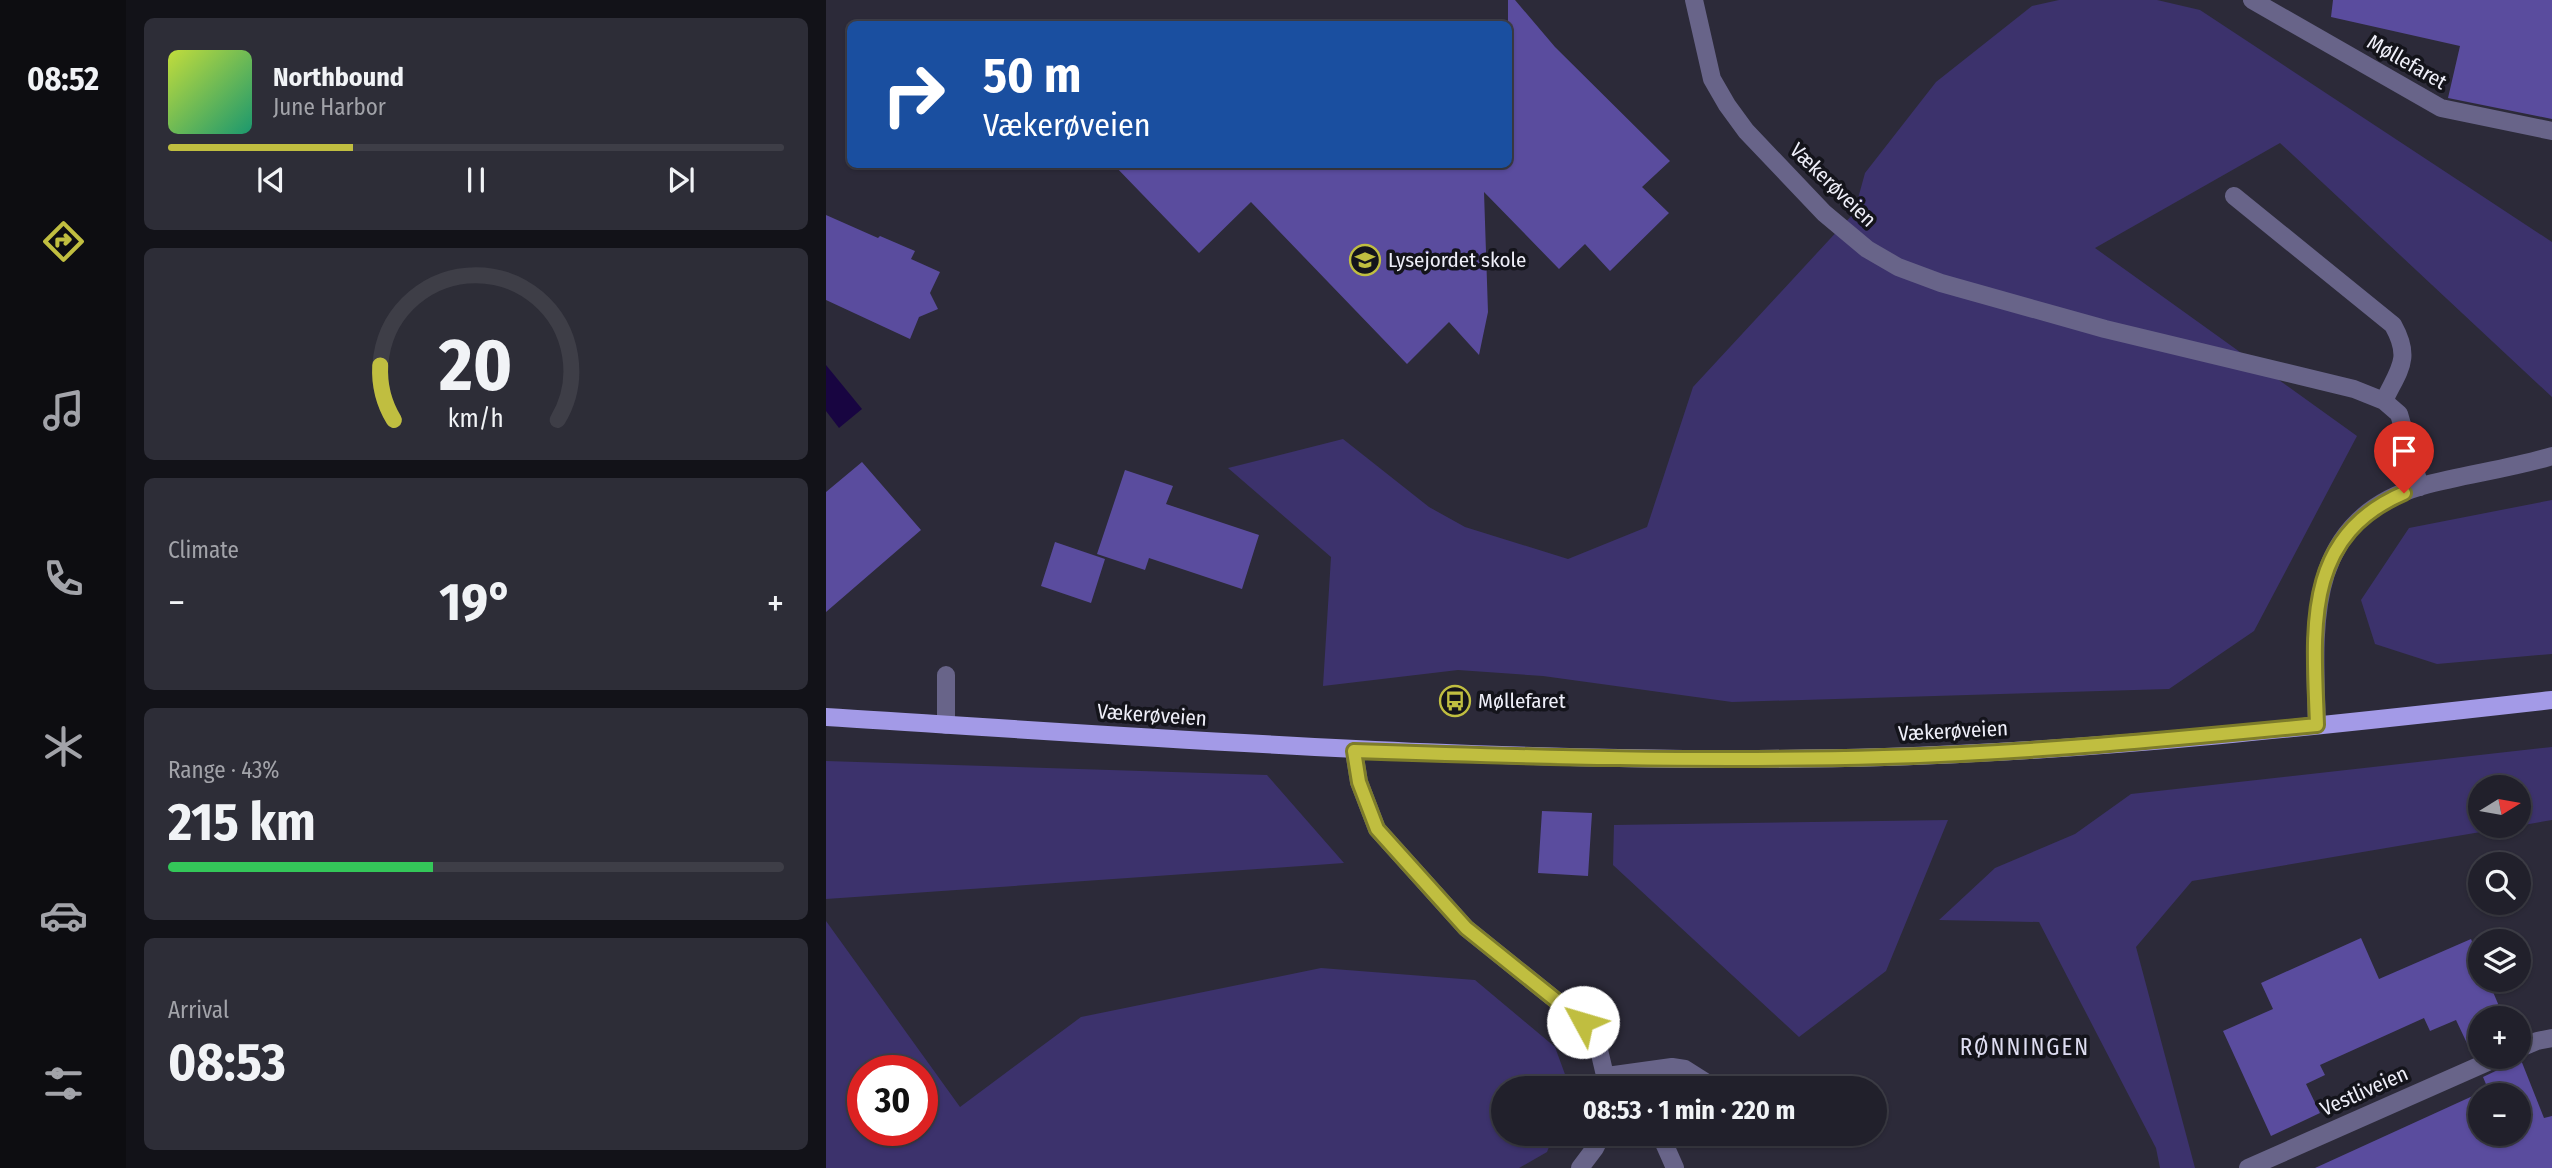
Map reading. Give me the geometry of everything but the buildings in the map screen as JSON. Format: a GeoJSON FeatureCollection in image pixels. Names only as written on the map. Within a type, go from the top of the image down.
{"type":"FeatureCollection","features":[{"type":"Feature","properties":{"kind":"main road","name":"Vækerøveien"},"geometry":{"type":"LineString","coordinates":[[826,717],[1354,751],[1649,758],[1883,757],[2040,750],[2552,700]]}},
{"type":"Feature","properties":{"kind":"street","name":"Vækerøveien"},"geometry":{"type":"LineString","coordinates":[[1694,0],[1712,79],[1727,105],[1746,131],[1824,213],[1867,249],[1898,267],[1941,283],[2105,329],[2354,389],[2384,401]]}},
{"type":"Feature","properties":{"kind":"street","name":"Møllefaret"},"geometry":{"type":"LineString","coordinates":[[2252,0],[2441,108],[2552,131]]}},
{"type":"Feature","properties":{"kind":"street"},"geometry":{"type":"LineString","coordinates":[[2234,196],[2393,325],[2403,342],[2404,360],[2384,401],[2399,414],[2420,486]]}},
{"type":"Feature","properties":{"kind":"street"},"geometry":{"type":"LineString","coordinates":[[2317,725],[2314,638],[2319,591],[2334,551],[2352,525],[2388,500],[2420,486],[2552,456]]}},
{"type":"Feature","properties":{"kind":"street"},"geometry":{"type":"LineString","coordinates":[[946,675],[946,725]]}},
{"type":"Feature","properties":{"kind":"street"},"geometry":{"type":"LineString","coordinates":[[1354,751],[1359,782],[1377,829],[1466,928],[1583,1022],[1599,1051],[1605,1076]]}},
{"type":"Feature","properties":{"kind":"street"},"geometry":{"type":"LineString","coordinates":[[2531,1044],[2552,1038]]}},
{"type":"Feature","properties":{"kind":"street"},"geometry":{"type":"LineString","coordinates":[[1621,1076],[1631,1072],[1672,1067],[1685,1069],[1696,1076]]}},
{"type":"Feature","properties":{"kind":"street","name":"Vestliveien"},"geometry":{"type":"LineString","coordinates":[[2248,1168],[2472,1069]]}},
{"type":"Feature","properties":{"kind":"street"},"geometry":{"type":"LineString","coordinates":[[1631,1072],[1633,1076]]}},
{"type":"Feature","properties":{"kind":"street"},"geometry":{"type":"LineString","coordinates":[[1580,1168],[1596,1146]]}},
{"type":"Feature","properties":{"kind":"street"},"geometry":{"type":"LineString","coordinates":[[1665,1146],[1675,1168]]}},
{"type":"Feature","properties":{"kind":"shaded area"},"geometry":{"type":"Polygon","coordinates":[[[2059,0],[2157,0],[2200,10],[2552,242],[2552,397],[2280,143],[2095,248],[2357,436],[2254,631],[2169,689],[1732,702],[1543,676],[1458,670],[1323,686],[1331,557],[1228,468],[1343,439],[1429,507],[1465,527],[1568,559],[1647,527],[1693,387],[1854,213],[1865,173],[1936,82],[2032,6],[2059,0]]]}},
{"type":"Feature","properties":{"kind":"shaded area"},"geometry":{"type":"Polygon","coordinates":[[[826,365],[862,409],[839,428],[826,411],[826,365]]]}},
{"type":"Feature","properties":{"kind":"shaded area"},"geometry":{"type":"Polygon","coordinates":[[[2552,500],[2552,654],[2437,664],[2375,644],[2361,600],[2409,528],[2552,500]]]}},
{"type":"Feature","properties":{"kind":"shaded area"},"geometry":{"type":"Polygon","coordinates":[[[2552,747],[2552,820],[2531,824],[2531,775],[2468,775],[2468,834],[2192,881],[2136,947],[2195,1168],[2160,1168],[2156,1148],[2039,922],[1939,920],[1995,868],[2075,834],[2131,794],[2552,747]]]}},
{"type":"Feature","properties":{"kind":"shaded area"},"geometry":{"type":"Polygon","coordinates":[[[826,761],[1267,775],[1344,863],[826,899],[826,761]]]}},
{"type":"Feature","properties":{"kind":"shaded area"},"geometry":{"type":"Polygon","coordinates":[[[1948,820],[1886,971],[1799,1037],[1613,865],[1614,825],[1948,820]]]}},
{"type":"Feature","properties":{"kind":"shaded area"},"geometry":{"type":"Polygon","coordinates":[[[826,921],[923,1055],[847,1055],[847,1146],[938,1146],[938,1076],[960,1107],[1081,1017],[1321,968],[1475,980],[1555,1047],[1566,1076],[1491,1076],[1491,1146],[1549,1146],[1547,1152],[1519,1168],[826,1168],[826,921]]]}},
{"type":"Feature","properties":{"kind":"place","name":"Lysejordet skole"},"geometry":{"type":"Point","coordinates":[1365,260]}},
{"type":"Feature","properties":{"kind":"place","name":"Møllefaret"},"geometry":{"type":"Point","coordinates":[1455,701]}},
{"type":"Feature","properties":{"kind":"district","name":"RØNNINGEN"},"geometry":{"type":"Point","coordinates":[2025,1047]}},
{"type":"Feature","properties":{"kind":"route"},"geometry":{"type":"LineString","coordinates":[[1583,1022],[1466,928],[1377,829],[1359,782],[1354,751],[1649,758],[1883,757],[2040,750],[2317,725],[2314,638],[2319,591],[2334,551],[2352,525],[2388,500],[2404,493]]}}]}
